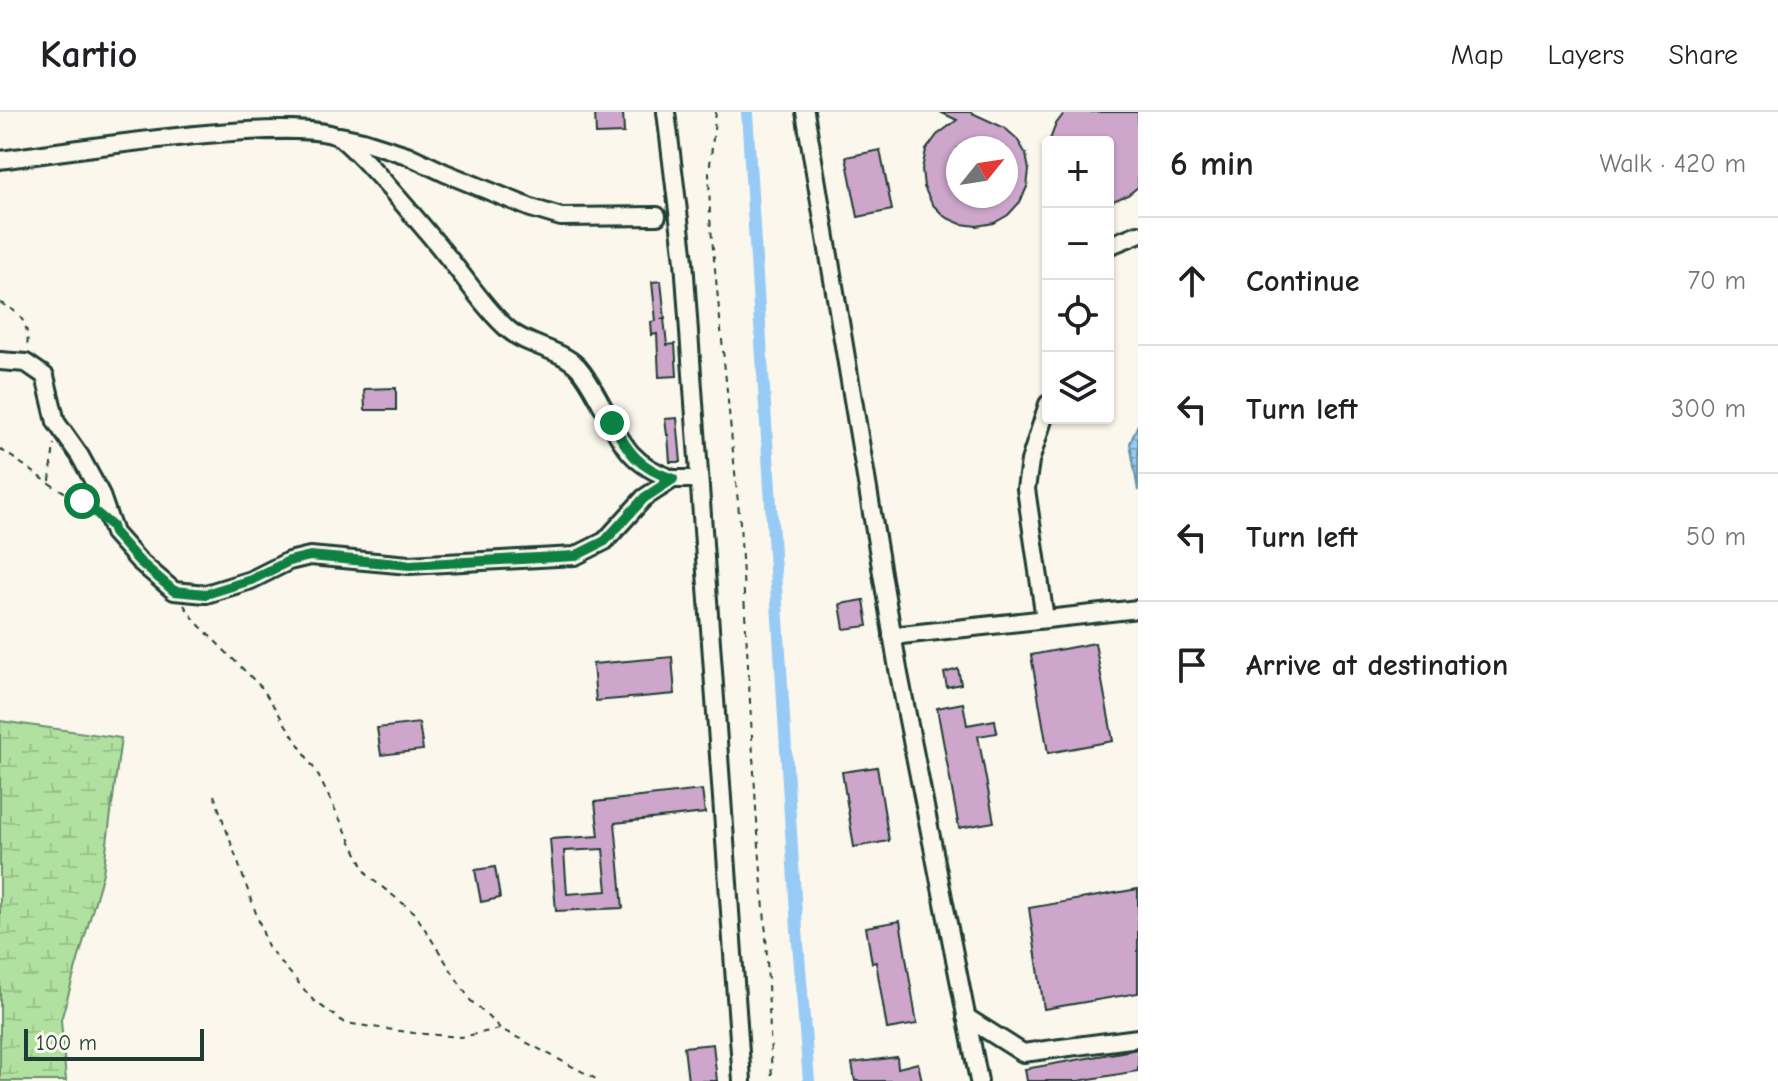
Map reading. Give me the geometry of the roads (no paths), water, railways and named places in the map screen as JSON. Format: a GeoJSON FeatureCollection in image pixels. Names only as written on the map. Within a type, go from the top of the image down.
{"type":"FeatureCollection","features":[{"type":"Feature","properties":{"kind":"street"},"geometry":{"type":"LineString","coordinates":[[666,112],[684,261],[742,1081]]}},
{"type":"Feature","properties":{"kind":"street"},"geometry":{"type":"LineString","coordinates":[[805,112],[892,636],[979,1081]]}},
{"type":"Feature","properties":{"kind":"street"},"geometry":{"type":"LineString","coordinates":[[0,160],[246,129],[319,130],[407,155],[518,203],[561,217],[657,216]]}},
{"type":"Feature","properties":{"kind":"street"},"geometry":{"type":"LineString","coordinates":[[338,135],[421,223],[510,331],[559,353],[577,367],[626,449],[639,463],[673,479],[699,479]]}},
{"type":"Feature","properties":{"kind":"street"},"geometry":{"type":"LineString","coordinates":[[1114,244],[1138,234]]}},
{"type":"Feature","properties":{"kind":"street"},"geometry":{"type":"LineString","coordinates":[[0,361],[26,363],[45,376],[56,422],[80,456],[100,493],[114,533],[139,561],[174,591],[206,594],[251,580],[289,561],[310,556],[409,565],[575,556],[605,541],[644,498],[673,479]]}},
{"type":"Feature","properties":{"kind":"street"},"geometry":{"type":"LineString","coordinates":[[1042,423],[1030,461],[1026,489],[1045,619]]}},
{"type":"Feature","properties":{"kind":"street"},"geometry":{"type":"LineString","coordinates":[[892,636],[1138,609]]}},
{"type":"Feature","properties":{"kind":"street"},"geometry":{"type":"LineString","coordinates":[[966,1017],[1023,1053],[1138,1038]]}},
{"type":"Feature","properties":{"kind":"water"},"geometry":{"type":"Polygon","coordinates":[[[1138,424],[1138,491],[1130,443],[1138,424]]]}},
{"type":"Feature","properties":{"kind":"waterway"},"geometry":{"type":"LineString","coordinates":[[747,112],[809,1081]]}}]}
